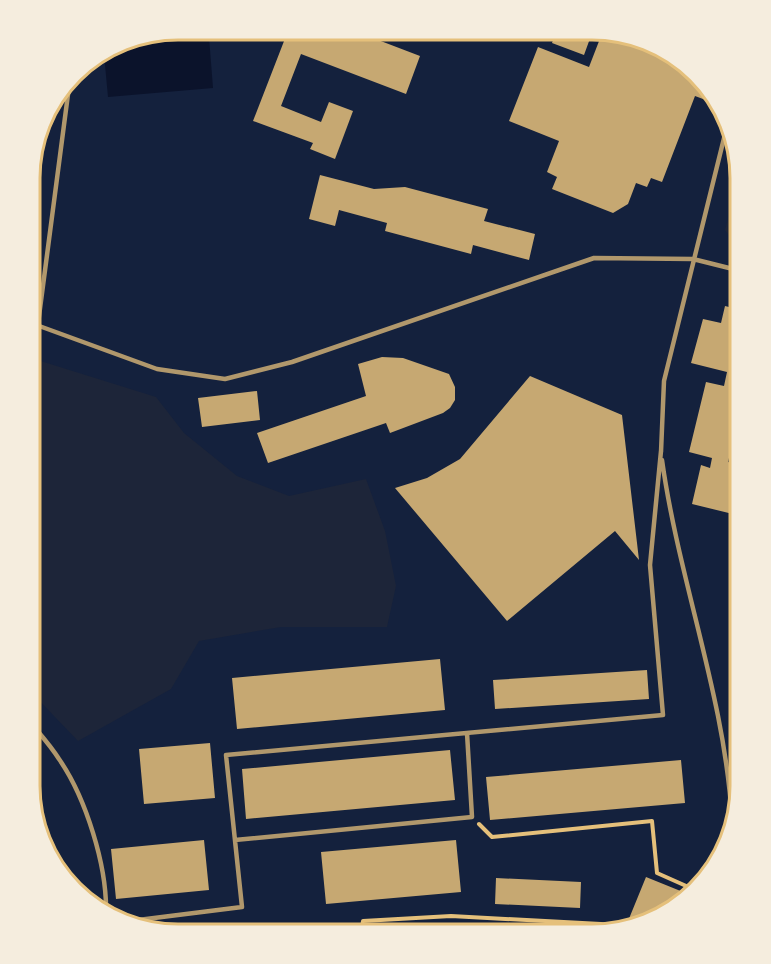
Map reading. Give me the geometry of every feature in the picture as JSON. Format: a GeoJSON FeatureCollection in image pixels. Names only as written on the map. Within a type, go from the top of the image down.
{"type":"FeatureCollection","features":[{"type":"Feature","properties":{"kind":"lane"},"geometry":{"type":"LineString","coordinates":[[40,309],[68,96]]}},
{"type":"Feature","properties":{"kind":"lane"},"geometry":{"type":"LineString","coordinates":[[144,919],[242,907],[226,755],[663,715],[650,565],[661,451],[664,381],[724,138]]}},
{"type":"Feature","properties":{"kind":"lane"},"geometry":{"type":"LineString","coordinates":[[40,325],[157,369],[225,380],[292,362],[594,258],[693,259],[730,268]]}},
{"type":"Feature","properties":{"kind":"lane"},"geometry":{"type":"LineString","coordinates":[[661,451],[668,500],[717,700],[730,787]]}},
{"type":"Feature","properties":{"kind":"lane"},"geometry":{"type":"LineString","coordinates":[[235,840],[472,817],[467,733]]}},
{"type":"Feature","properties":{"kind":"lane"},"geometry":{"type":"LineString","coordinates":[[40,735],[60,760],[82,805],[103,862],[105,903]]}},
{"type":"Feature","properties":{"kind":"path"},"geometry":{"type":"LineString","coordinates":[[472,817],[492,837],[652,821],[657,873],[686,886]]}},
{"type":"Feature","properties":{"kind":"path"},"geometry":{"type":"LineString","coordinates":[[363,923],[363,921],[451,916],[583,923]]}},
{"type":"Feature","properties":{"kind":"shaded area"},"geometry":{"type":"Polygon","coordinates":[[[209,41],[213,88],[108,97],[105,62],[109,59],[152,43],[209,41]]]}},
{"type":"Feature","properties":{"kind":"shaded area"},"geometry":{"type":"Polygon","coordinates":[[[730,212],[730,237],[725,230],[730,212]]]}},
{"type":"Feature","properties":{"kind":"shaded area"},"geometry":{"type":"Polygon","coordinates":[[[40,361],[156,397],[184,433],[237,476],[289,496],[366,479],[385,531],[396,586],[387,627],[281,627],[199,641],[171,689],[78,741],[40,701],[40,361]]]}},
{"type":"Feature","properties":{"kind":"building"},"geometry":{"type":"Polygon","coordinates":[[[553,40],[589,40],[584,55],[552,43],[553,40]]]}},
{"type":"Feature","properties":{"kind":"building"},"geometry":{"type":"Polygon","coordinates":[[[284,41],[379,41],[420,56],[406,94],[301,54],[281,106],[321,122],[329,102],[353,111],[335,159],[310,149],[313,143],[253,121],[284,41]]]}},
{"type":"Feature","properties":{"kind":"building"},"geometry":{"type":"Polygon","coordinates":[[[599,41],[637,48],[677,69],[706,100],[695,96],[662,182],[651,178],[647,187],[636,183],[628,204],[613,213],[552,189],[557,177],[547,172],[559,141],[509,121],[538,47],[589,67],[599,41]]]}},
{"type":"Feature","properties":{"kind":"building"},"geometry":{"type":"Polygon","coordinates":[[[320,175],[374,189],[405,187],[488,209],[484,221],[535,234],[529,260],[473,245],[471,254],[385,231],[387,223],[339,210],[335,226],[309,219],[320,175]]]}},
{"type":"Feature","properties":{"kind":"building"},"geometry":{"type":"Polygon","coordinates":[[[725,306],[730,307],[730,454],[728,462],[730,462],[730,513],[692,504],[701,465],[710,468],[712,458],[689,452],[706,382],[724,386],[727,372],[691,363],[703,319],[721,323],[725,306]]]}},
{"type":"Feature","properties":{"kind":"building"},"geometry":{"type":"Polygon","coordinates":[[[382,357],[403,358],[449,374],[455,387],[455,400],[450,408],[443,413],[390,433],[386,423],[268,463],[257,433],[366,396],[358,364],[382,357]]]}},
{"type":"Feature","properties":{"kind":"building"},"geometry":{"type":"Polygon","coordinates":[[[530,376],[622,415],[639,560],[615,531],[507,621],[395,488],[427,478],[460,459],[530,376]]]}},
{"type":"Feature","properties":{"kind":"building"},"geometry":{"type":"Polygon","coordinates":[[[257,391],[260,420],[202,427],[198,398],[257,391]]]}},
{"type":"Feature","properties":{"kind":"building"},"geometry":{"type":"Polygon","coordinates":[[[440,659],[445,710],[237,729],[232,678],[440,659]]]}},
{"type":"Feature","properties":{"kind":"building"},"geometry":{"type":"Polygon","coordinates":[[[647,670],[649,699],[495,709],[493,680],[647,670]]]}},
{"type":"Feature","properties":{"kind":"building"},"geometry":{"type":"Polygon","coordinates":[[[210,743],[215,798],[144,804],[139,749],[210,743]]]}},
{"type":"Feature","properties":{"kind":"building"},"geometry":{"type":"Polygon","coordinates":[[[450,750],[455,800],[246,819],[242,769],[450,750]]]}},
{"type":"Feature","properties":{"kind":"building"},"geometry":{"type":"Polygon","coordinates":[[[681,760],[685,803],[490,820],[486,777],[681,760]]]}},
{"type":"Feature","properties":{"kind":"building"},"geometry":{"type":"Polygon","coordinates":[[[204,840],[209,890],[116,899],[111,849],[204,840]]]}},
{"type":"Feature","properties":{"kind":"building"},"geometry":{"type":"Polygon","coordinates":[[[456,840],[461,892],[326,904],[321,852],[456,840]]]}},
{"type":"Feature","properties":{"kind":"building"},"geometry":{"type":"Polygon","coordinates":[[[646,877],[680,891],[662,905],[629,919],[646,877]]]}},
{"type":"Feature","properties":{"kind":"building"},"geometry":{"type":"Polygon","coordinates":[[[496,878],[581,882],[580,908],[495,904],[496,878]]]}}]}
